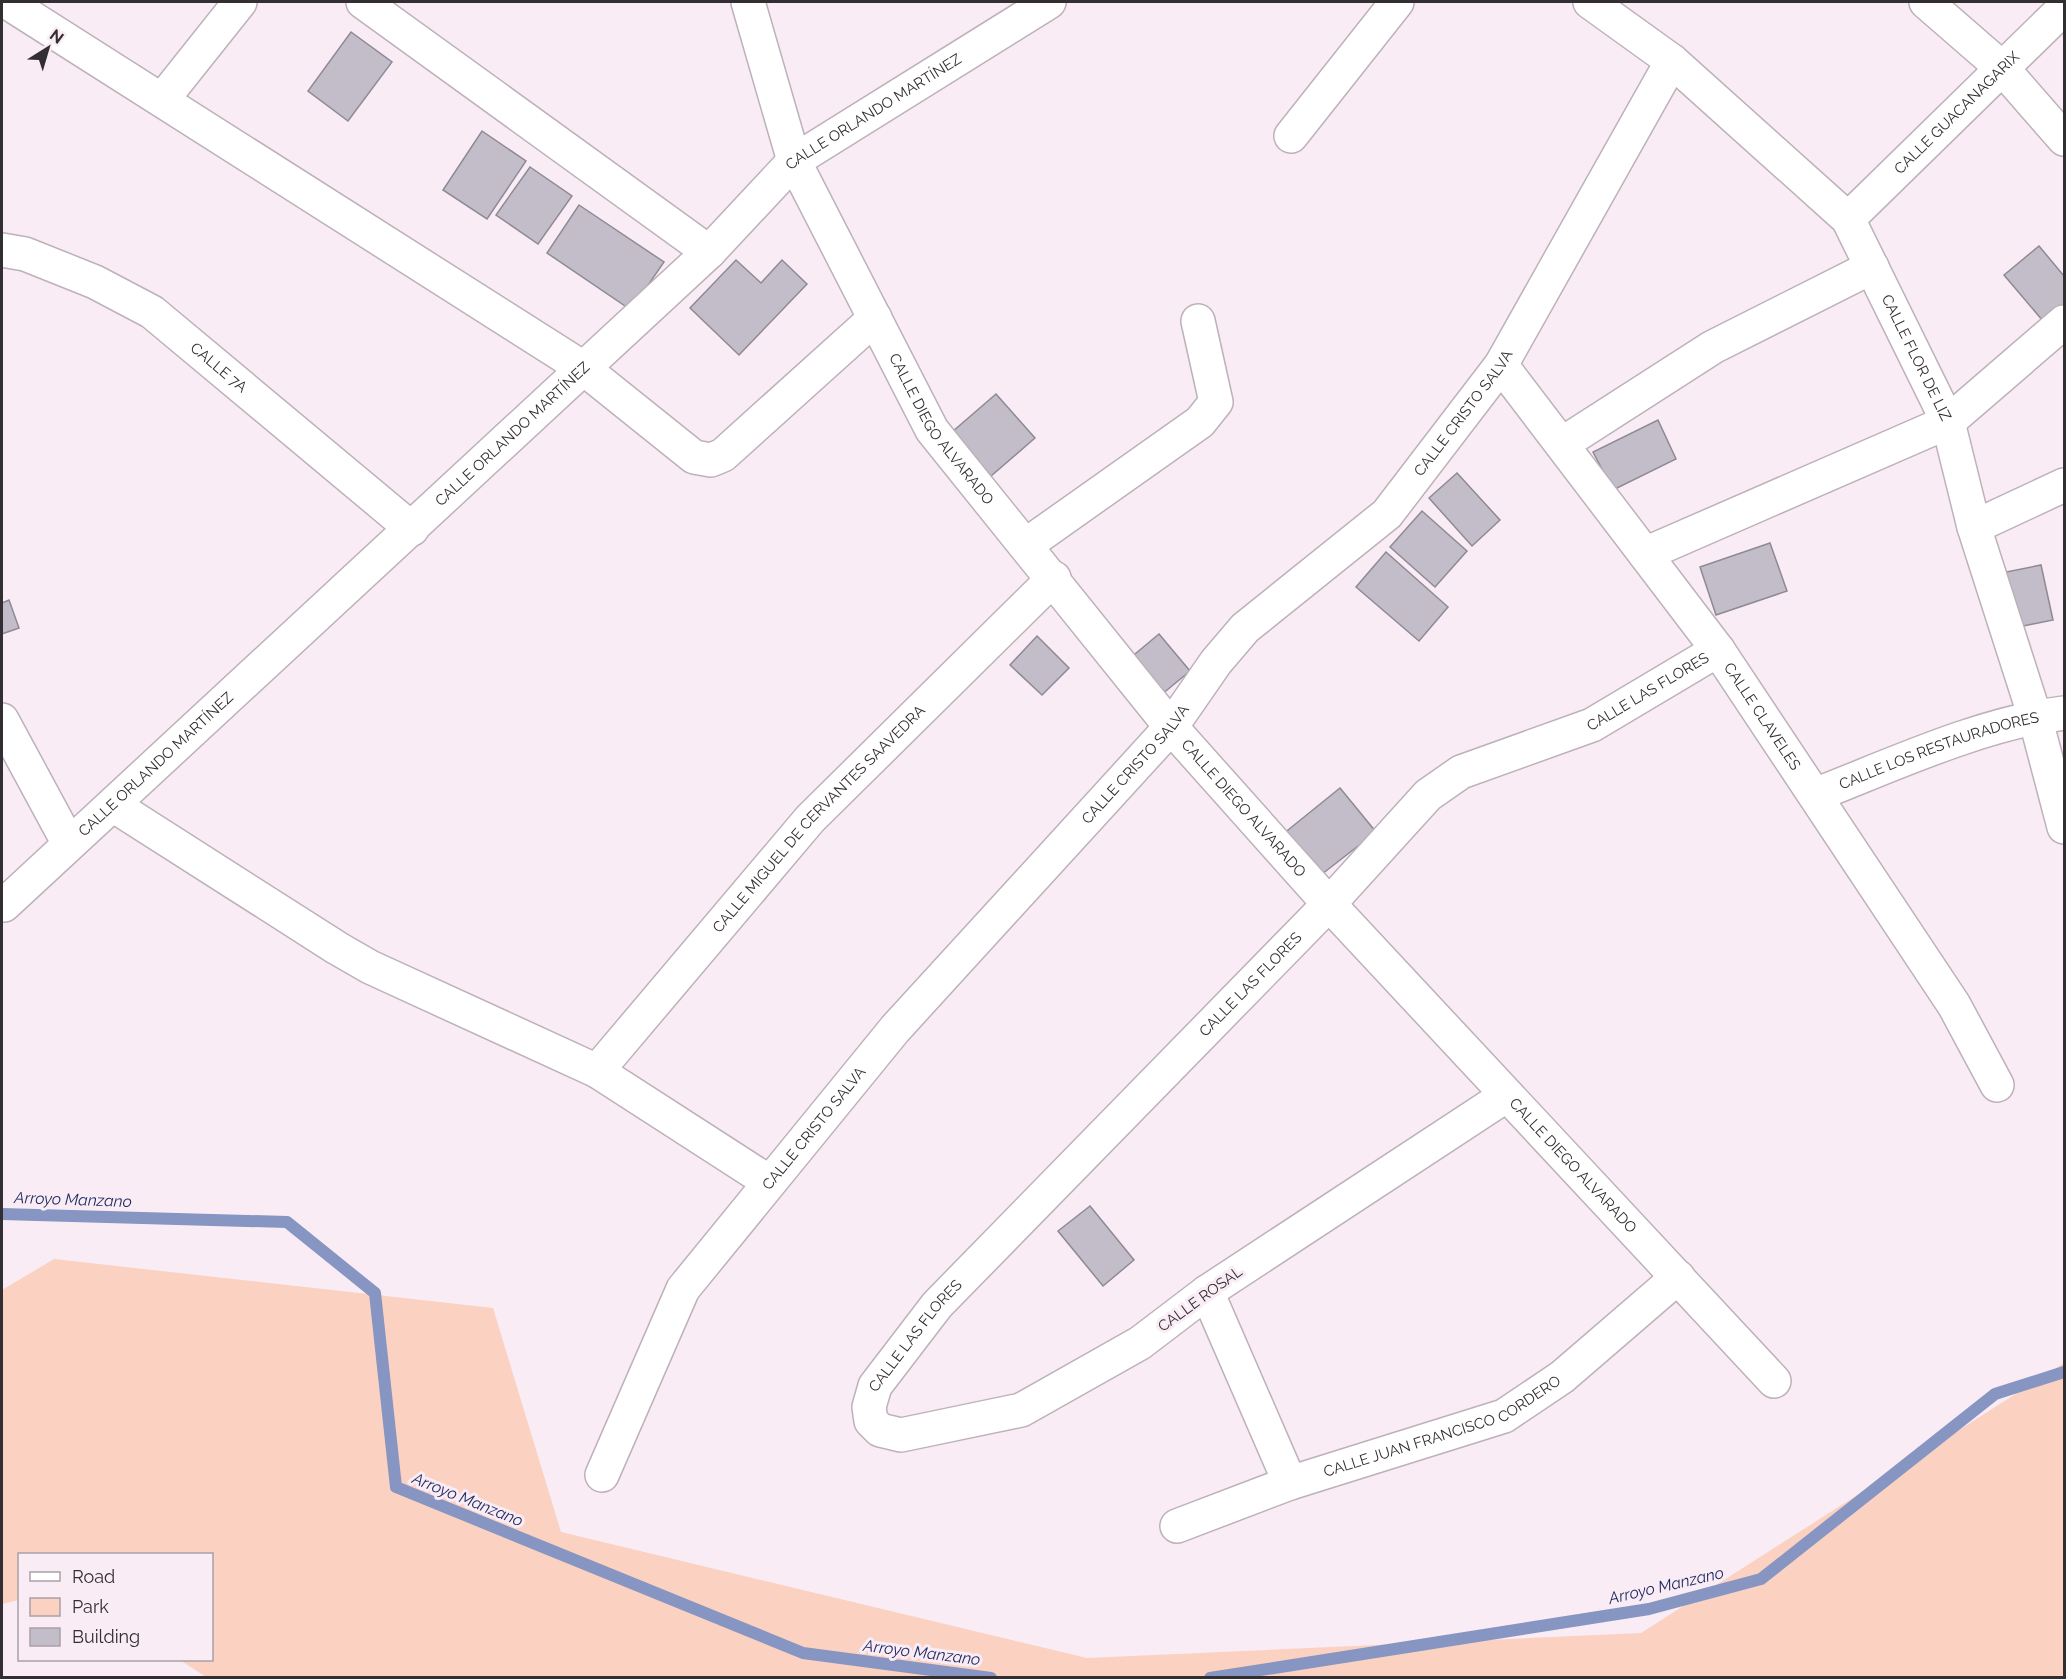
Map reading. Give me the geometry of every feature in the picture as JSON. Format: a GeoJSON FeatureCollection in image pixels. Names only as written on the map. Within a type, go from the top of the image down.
{"type":"FeatureCollection","features":[{"type":"Feature","properties":{"kind":"street"},"geometry":{"type":"LineString","coordinates":[[7,2],[583,369],[694,457],[711,460],[723,455],[875,318]]}},
{"type":"Feature","properties":{"kind":"street"},"geometry":{"type":"LineString","coordinates":[[162,100],[240,2]]}},
{"type":"Feature","properties":{"kind":"street"},"geometry":{"type":"LineString","coordinates":[[363,2],[709,252]]}},
{"type":"Feature","properties":{"kind":"street","name":"CALLE DIEGO ALVARADO"},"geometry":{"type":"LineString","coordinates":[[748,2],[794,161],[932,430],[1054,578],[1171,726],[1329,904],[1774,1381]]}},
{"type":"Feature","properties":{"kind":"street","name":"CALLE ORLANDO MARTÍNEZ"},"geometry":{"type":"LineString","coordinates":[[4,905],[709,252],[794,161],[1050,2]]}},
{"type":"Feature","properties":{"kind":"street"},"geometry":{"type":"LineString","coordinates":[[1291,135],[1397,2]]}},
{"type":"Feature","properties":{"kind":"street","name":"CALLE FLOR DE LIZ"},"geometry":{"type":"LineString","coordinates":[[1590,2],[1672,62],[1848,219],[1948,422],[1974,526],[2050,715],[2064,827]]}},
{"type":"Feature","properties":{"kind":"street"},"geometry":{"type":"LineString","coordinates":[[1926,2],[2002,68],[2064,139]]}},
{"type":"Feature","properties":{"kind":"street","name":"CALLE GUACANAGARIX"},"geometry":{"type":"LineString","coordinates":[[1848,219],[2064,8]]}},
{"type":"Feature","properties":{"kind":"street","name":"CALLE CRISTO SALVA"},"geometry":{"type":"LineString","coordinates":[[602,1475],[683,1289],[895,1029],[1171,726],[1216,662],[1245,628],[1387,514],[1502,364],[1672,62]]}},
{"type":"Feature","properties":{"kind":"street","name":"CALLE 7A"},"geometry":{"type":"LineString","coordinates":[[2,250],[25,254],[95,282],[152,312],[412,529]]}},
{"type":"Feature","properties":{"kind":"street"},"geometry":{"type":"LineString","coordinates":[[1562,444],[1713,347],[1872,267]]}},
{"type":"Feature","properties":{"kind":"street"},"geometry":{"type":"LineString","coordinates":[[1026,545],[1200,422],[1216,402],[1198,321]]}},
{"type":"Feature","properties":{"kind":"street"},"geometry":{"type":"LineString","coordinates":[[1645,554],[1948,422],[2064,322]]}},
{"type":"Feature","properties":{"kind":"street","name":"CALLE CLAVELES"},"geometry":{"type":"LineString","coordinates":[[1502,364],[1718,650],[1954,1005],[1997,1085]]}},
{"type":"Feature","properties":{"kind":"street"},"geometry":{"type":"LineString","coordinates":[[1974,526],[2064,485]]}},
{"type":"Feature","properties":{"kind":"street","name":"CALLE MIGUEL DE CERVANTES SAAVEDRA"},"geometry":{"type":"LineString","coordinates":[[597,1071],[810,819],[1054,578]]}},
{"type":"Feature","properties":{"kind":"street","name":"CALLE LAS FLORES"},"geometry":{"type":"LineString","coordinates":[[871,1421],[869,1407],[875,1386],[937,1305],[1329,904],[1428,795],[1461,772],[1592,725],[1718,650]]}},
{"type":"Feature","properties":{"kind":"street","name":"CALLE LOS RESTAURADORES"},"geometry":{"type":"LineString","coordinates":[[1815,795],[1927,751],[2050,715]]}},
{"type":"Feature","properties":{"kind":"street"},"geometry":{"type":"LineString","coordinates":[[2,720],[69,844]]}},
{"type":"Feature","properties":{"kind":"street"},"geometry":{"type":"LineString","coordinates":[[113,805],[370,967],[597,1071],[769,1182]]}},
{"type":"Feature","properties":{"kind":"street","name":"CALLE ROSAL"},"geometry":{"type":"LineString","coordinates":[[871,1421],[880,1430],[901,1435],[1021,1410],[1140,1343],[1207,1292],[1507,1095]]}},
{"type":"Feature","properties":{"kind":"street","name":"CALLE JUAN FRANCISCO CORDERO"},"geometry":{"type":"LineString","coordinates":[[1177,1526],[1290,1483],[1504,1416],[1562,1377],[1678,1278]]}},
{"type":"Feature","properties":{"kind":"street"},"geometry":{"type":"LineString","coordinates":[[1207,1292],[1290,1483]]}},
{"type":"Feature","properties":{"kind":"green space"},"geometry":{"type":"Polygon","coordinates":[[[54,1259],[493,1308],[561,1532],[1087,1658],[1641,1633],[2064,1363],[2064,1677],[206,1677],[182,1661],[213,1661],[213,1553],[18,1553],[18,1600],[2,1604],[2,1290],[54,1259]]]}},
{"type":"Feature","properties":{"kind":"building"},"geometry":{"type":"Polygon","coordinates":[[[351,32],[392,62],[348,121],[308,91],[351,32]]]}},
{"type":"Feature","properties":{"kind":"building"},"geometry":{"type":"Polygon","coordinates":[[[482,131],[526,161],[487,219],[443,190],[482,131]]]}},
{"type":"Feature","properties":{"kind":"building"},"geometry":{"type":"Polygon","coordinates":[[[530,167],[572,196],[538,244],[496,215],[530,167]]]}},
{"type":"Feature","properties":{"kind":"building"},"geometry":{"type":"Polygon","coordinates":[[[579,205],[664,262],[631,310],[547,253],[579,205]]]}},
{"type":"Feature","properties":{"kind":"building"},"geometry":{"type":"Polygon","coordinates":[[[2039,246],[2064,276],[2064,315],[2049,328],[2004,275],[2039,246]]]}},
{"type":"Feature","properties":{"kind":"building"},"geometry":{"type":"Polygon","coordinates":[[[736,260],[761,283],[782,260],[807,284],[739,355],[690,308],[736,260]]]}},
{"type":"Feature","properties":{"kind":"building"},"geometry":{"type":"Polygon","coordinates":[[[996,394],[1035,438],[991,476],[952,432],[996,394]]]}},
{"type":"Feature","properties":{"kind":"building"},"geometry":{"type":"Polygon","coordinates":[[[1658,420],[1676,459],[1613,490],[1593,452],[1658,420]]]}},
{"type":"Feature","properties":{"kind":"building"},"geometry":{"type":"Polygon","coordinates":[[[1457,473],[1500,520],[1472,546],[1429,498],[1457,473]]]}},
{"type":"Feature","properties":{"kind":"building"},"geometry":{"type":"Polygon","coordinates":[[[1422,511],[1467,551],[1435,587],[1390,547],[1422,511]]]}},
{"type":"Feature","properties":{"kind":"building"},"geometry":{"type":"Polygon","coordinates":[[[1770,543],[1787,591],[1716,615],[1700,567],[1770,543]]]}},
{"type":"Feature","properties":{"kind":"building"},"geometry":{"type":"Polygon","coordinates":[[[1386,552],[1448,607],[1419,641],[1356,587],[1386,552]]]}},
{"type":"Feature","properties":{"kind":"building"},"geometry":{"type":"Polygon","coordinates":[[[2041,565],[2053,620],[2018,627],[2006,572],[2041,565]]]}},
{"type":"Feature","properties":{"kind":"building"},"geometry":{"type":"Polygon","coordinates":[[[9,600],[19,628],[2,634],[2,603],[9,600]]]}},
{"type":"Feature","properties":{"kind":"building"},"geometry":{"type":"Polygon","coordinates":[[[1159,634],[1190,671],[1155,700],[1123,664],[1159,634]]]}},
{"type":"Feature","properties":{"kind":"building"},"geometry":{"type":"Polygon","coordinates":[[[1037,636],[1069,668],[1042,695],[1010,665],[1037,636]]]}},
{"type":"Feature","properties":{"kind":"building"},"geometry":{"type":"Polygon","coordinates":[[[1340,788],[1376,832],[1317,878],[1283,834],[1340,788]]]}},
{"type":"Feature","properties":{"kind":"building"},"geometry":{"type":"Polygon","coordinates":[[[1090,1206],[1134,1260],[1103,1286],[1058,1231],[1090,1206]]]}},
{"type":"Feature","properties":{"kind":"waterway","name":"Arroyo Manzano"},"geometry":{"type":"LineString","coordinates":[[2,1214],[287,1222],[375,1293],[396,1487],[803,1653],[991,1678]]}},
{"type":"Feature","properties":{"kind":"waterway","name":"Arroyo Manzano"},"geometry":{"type":"LineString","coordinates":[[1210,1678],[1649,1609],[1761,1579],[1995,1394],[2064,1372]]}}]}
